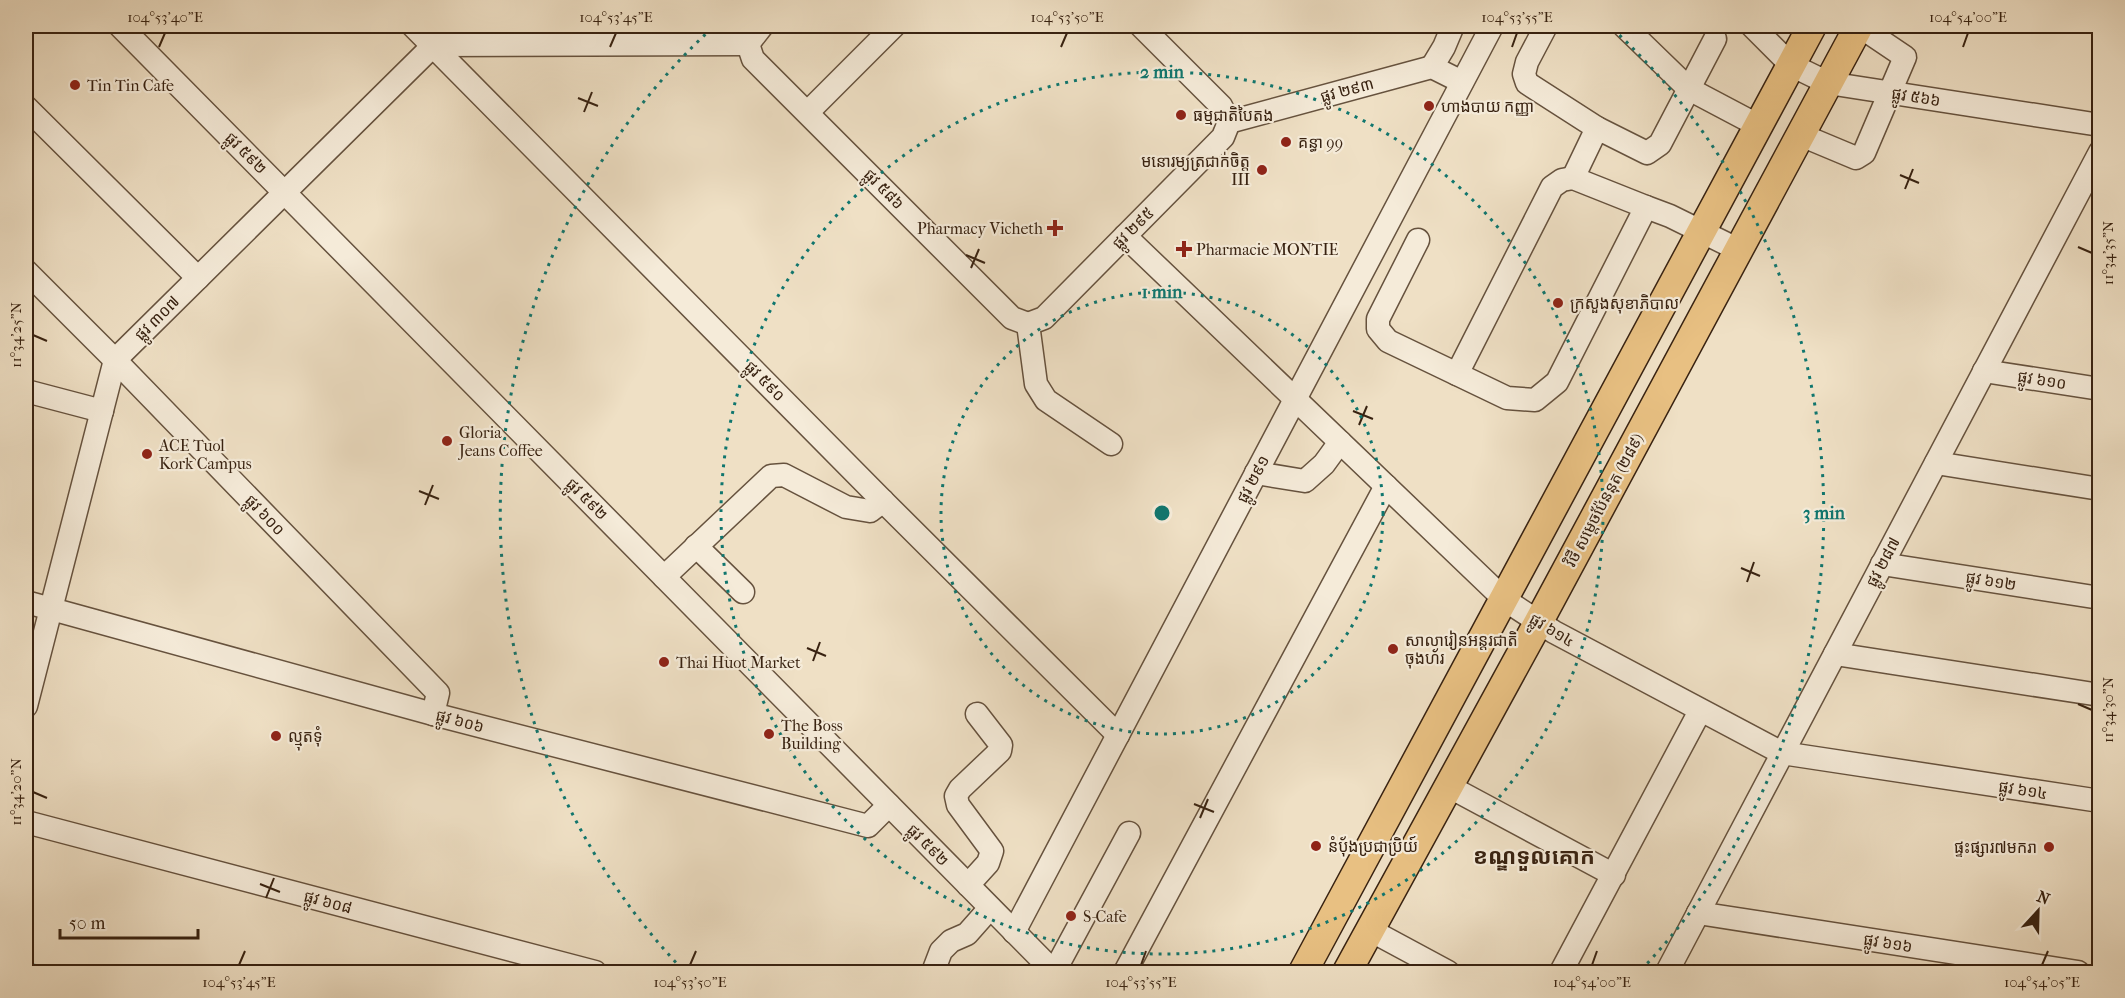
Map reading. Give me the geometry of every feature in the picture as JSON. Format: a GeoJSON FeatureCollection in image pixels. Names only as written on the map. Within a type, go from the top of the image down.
{"type":"FeatureCollection","features":[{"type":"Feature","properties":{"kind":"main road"},"geometry":{"type":"LineString","coordinates":[[1303,972],[1812,26]]}},
{"type":"Feature","properties":{"kind":"main road","name":"វិថី សម្តេចប៉ែននុត (២៨៩)"},"geometry":{"type":"LineString","coordinates":[[1347,972],[1538,623],[1859,26]]}},
{"type":"Feature","properties":{"kind":"main road"},"geometry":{"type":"LineString","coordinates":[[1634,358],[1670,378]]}},
{"type":"Feature","properties":{"kind":"street","name":"ផ្លូវ ៥៩២"},"geometry":{"type":"LineString","coordinates":[[120,26],[1054,972]]}},
{"type":"Feature","properties":{"kind":"street","name":"ផ្លូវ ៥៩០"},"geometry":{"type":"LineString","coordinates":[[413,26],[1118,735]]}},
{"type":"Feature","properties":{"kind":"street","name":"ផ្លូវ ៣០៧"},"geometry":{"type":"LineString","coordinates":[[115,360],[453,26]]}},
{"type":"Feature","properties":{"kind":"street"},"geometry":{"type":"LineString","coordinates":[[433,45],[748,44],[762,26]]}},
{"type":"Feature","properties":{"kind":"street"},"geometry":{"type":"LineString","coordinates":[[808,112],[894,26]]}},
{"type":"Feature","properties":{"kind":"street"},"geometry":{"type":"LineString","coordinates":[[1141,26],[1221,106],[1228,122]]}},
{"type":"Feature","properties":{"kind":"street"},"geometry":{"type":"LineString","coordinates":[[1546,26],[1527,62],[1524,74],[1527,84],[1597,128],[1647,153],[1660,144],[1715,39]]}},
{"type":"Feature","properties":{"kind":"street"},"geometry":{"type":"LineString","coordinates":[[1624,26],[1689,89],[1759,126]]}},
{"type":"Feature","properties":{"kind":"street","name":"ផ្លូវ ៥៦៦"},"geometry":{"type":"LineString","coordinates":[[1752,26],[1791,64],[1828,83],[2100,125]]}},
{"type":"Feature","properties":{"kind":"street"},"geometry":{"type":"LineString","coordinates":[[1800,135],[1856,158],[1864,153],[1905,57],[1859,26]]}},
{"type":"Feature","properties":{"kind":"street"},"geometry":{"type":"LineString","coordinates":[[1462,82],[1432,67],[1444,47],[1451,27],[1487,35]]}},
{"type":"Feature","properties":{"kind":"street","name":"ផ្លូវ ២៩១"},"geometry":{"type":"LineString","coordinates":[[1014,932],[1487,35]]}},
{"type":"Feature","properties":{"kind":"street","name":"ផ្លូវ ៥៨៦"},"geometry":{"type":"LineString","coordinates":[[748,44],[753,59],[1012,318],[1028,324]]}},
{"type":"Feature","properties":{"kind":"street","name":"ផ្លូវ ២៩៣"},"geometry":{"type":"LineString","coordinates":[[1228,122],[1432,67]]}},
{"type":"Feature","properties":{"kind":"street"},"geometry":{"type":"LineString","coordinates":[[26,106],[198,278]]}},
{"type":"Feature","properties":{"kind":"street","name":"ផ្លូវ ២៩៥"},"geometry":{"type":"LineString","coordinates":[[1028,324],[1044,318],[1223,137],[1228,122]]}},
{"type":"Feature","properties":{"kind":"street"},"geometry":{"type":"LineString","coordinates":[[1573,178],[1597,128]]}},
{"type":"Feature","properties":{"kind":"street","name":"ផ្លូវ ២៨៧"},"geometry":{"type":"LineString","coordinates":[[1667,972],[2100,152]]}},
{"type":"Feature","properties":{"kind":"street"},"geometry":{"type":"LineString","coordinates":[[1457,374],[1552,188],[1562,180],[1573,178],[1702,231],[1739,250]]}},
{"type":"Feature","properties":{"kind":"street"},"geometry":{"type":"LineString","coordinates":[[1418,240],[1378,319],[1378,329],[1388,341],[1508,398],[1534,400],[1557,382],[1646,207]]}},
{"type":"Feature","properties":{"kind":"street","name":"ផ្លូវ ៦១៤"},"geometry":{"type":"LineString","coordinates":[[1125,236],[1505,600],[1538,623],[1782,753],[2100,801]]}},
{"type":"Feature","properties":{"kind":"street","name":"ផ្លូវ ៦០០"},"geometry":{"type":"LineString","coordinates":[[26,271],[438,693],[433,714]]}},
{"type":"Feature","properties":{"kind":"street"},"geometry":{"type":"LineString","coordinates":[[1028,324],[1039,391],[1046,400],[1111,444]]}},
{"type":"Feature","properties":{"kind":"street"},"geometry":{"type":"LineString","coordinates":[[26,706],[115,360]]}},
{"type":"Feature","properties":{"kind":"street","name":"ផ្លូវ ៦១០"},"geometry":{"type":"LineString","coordinates":[[1984,371],[2100,388]]}},
{"type":"Feature","properties":{"kind":"street"},"geometry":{"type":"LineString","coordinates":[[26,391],[102,411]]}},
{"type":"Feature","properties":{"kind":"street"},"geometry":{"type":"LineString","coordinates":[[1256,473],[1305,481],[1324,464],[1340,442]]}},
{"type":"Feature","properties":{"kind":"street"},"geometry":{"type":"LineString","coordinates":[[1936,463],[2100,489]]}},
{"type":"Feature","properties":{"kind":"street"},"geometry":{"type":"LineString","coordinates":[[664,577],[771,476],[784,475],[801,482],[824,497],[846,507],[870,511],[883,501]]}},
{"type":"Feature","properties":{"kind":"street"},"geometry":{"type":"LineString","coordinates":[[1125,972],[1386,486]]}},
{"type":"Feature","properties":{"kind":"street"},"geometry":{"type":"LineString","coordinates":[[696,546],[743,592]]}},
{"type":"Feature","properties":{"kind":"street","name":"ផ្លូវ ៦១២"},"geometry":{"type":"LineString","coordinates":[[1882,564],[2100,598]]}},
{"type":"Feature","properties":{"kind":"street","name":"ផ្លូវ ៦០៦"},"geometry":{"type":"LineString","coordinates":[[26,602],[433,714],[868,826],[889,806]]}},
{"type":"Feature","properties":{"kind":"street"},"geometry":{"type":"LineString","coordinates":[[1835,654],[2100,695]]}},
{"type":"Feature","properties":{"kind":"street"},"geometry":{"type":"LineString","coordinates":[[1562,972],[1700,711]]}},
{"type":"Feature","properties":{"kind":"street"},"geometry":{"type":"LineString","coordinates":[[968,885],[988,863],[992,851],[958,805],[956,796],[960,789],[1000,751],[1001,745],[977,714]]}},
{"type":"Feature","properties":{"kind":"street"},"geometry":{"type":"LineString","coordinates":[[1448,786],[1614,875]]}},
{"type":"Feature","properties":{"kind":"street","name":"ផ្លូវ ៦០៨"},"geometry":{"type":"LineString","coordinates":[[26,822],[595,972]]}},
{"type":"Feature","properties":{"kind":"street"},"geometry":{"type":"LineString","coordinates":[[1054,972],[1129,834]]}},
{"type":"Feature","properties":{"kind":"street"},"geometry":{"type":"LineString","coordinates":[[933,972],[941,951],[951,941],[967,934],[990,908]]}},
{"type":"Feature","properties":{"kind":"street","name":"ផ្លូវ ៦១៦"},"geometry":{"type":"LineString","coordinates":[[1698,913],[2078,972]]}},
{"type":"Feature","properties":{"kind":"street"},"geometry":{"type":"LineString","coordinates":[[1370,930],[1448,972]]}},
{"type":"Feature","properties":{"kind":"waterway"},"geometry":{"type":"LineString","coordinates":[[26,971],[30,972]]}},
{"type":"Feature","properties":{"kind":"place","name":"Tin Tin Cafe"},"geometry":{"type":"Point","coordinates":[75,85]}},
{"type":"Feature","properties":{"kind":"place","name":"ហាងបាយ កញ្ញា"},"geometry":{"type":"Point","coordinates":[1429,106]}},
{"type":"Feature","properties":{"kind":"place","name":"ធម្មជាតិបៃតង"},"geometry":{"type":"Point","coordinates":[1181,115]}},
{"type":"Feature","properties":{"kind":"place","name":"គន្ធា 99"},"geometry":{"type":"Point","coordinates":[1286,142]}},
{"type":"Feature","properties":{"kind":"place","name":"មនោរម្យត្រជាក់ចិត្ត III"},"geometry":{"type":"Point","coordinates":[1262,170]}},
{"type":"Feature","properties":{"kind":"place","name":"Pharmacy Vicheth"},"geometry":{"type":"Point","coordinates":[1055,228]}},
{"type":"Feature","properties":{"kind":"place","name":"Pharmacie MONTIE"},"geometry":{"type":"Point","coordinates":[1184,249]}},
{"type":"Feature","properties":{"kind":"place","name":"ក្រសួងសុខាភិបាល"},"geometry":{"type":"Point","coordinates":[1558,303]}},
{"type":"Feature","properties":{"kind":"place","name":"Gloria Jeans Coffee"},"geometry":{"type":"Point","coordinates":[447,441]}},
{"type":"Feature","properties":{"kind":"place","name":"ACE Tuol Kork Campus"},"geometry":{"type":"Point","coordinates":[147,454]}},
{"type":"Feature","properties":{"kind":"place","name":"សាលារៀនអន្តរជាតិ ចុងហ័រ"},"geometry":{"type":"Point","coordinates":[1393,649]}},
{"type":"Feature","properties":{"kind":"place","name":"Thai Huot Market"},"geometry":{"type":"Point","coordinates":[664,662]}},
{"type":"Feature","properties":{"kind":"place","name":"The Boss Building"},"geometry":{"type":"Point","coordinates":[769,734]}},
{"type":"Feature","properties":{"kind":"place","name":"ល្មុតទុំ"},"geometry":{"type":"Point","coordinates":[276,736]}},
{"type":"Feature","properties":{"kind":"place","name":"នំបុ័ងប្រជាប្រិយ៍"},"geometry":{"type":"Point","coordinates":[1316,846]}},
{"type":"Feature","properties":{"kind":"place","name":"ផ្ទះផ្សារ៧មករា"},"geometry":{"type":"Point","coordinates":[2049,847]}},
{"type":"Feature","properties":{"kind":"place","name":"S-Cafe"},"geometry":{"type":"Point","coordinates":[1071,916]}},
{"type":"Feature","properties":{"kind":"district","name":"ខណ្ឌទួលគោក"},"geometry":{"type":"Point","coordinates":[1534,857]}}]}
